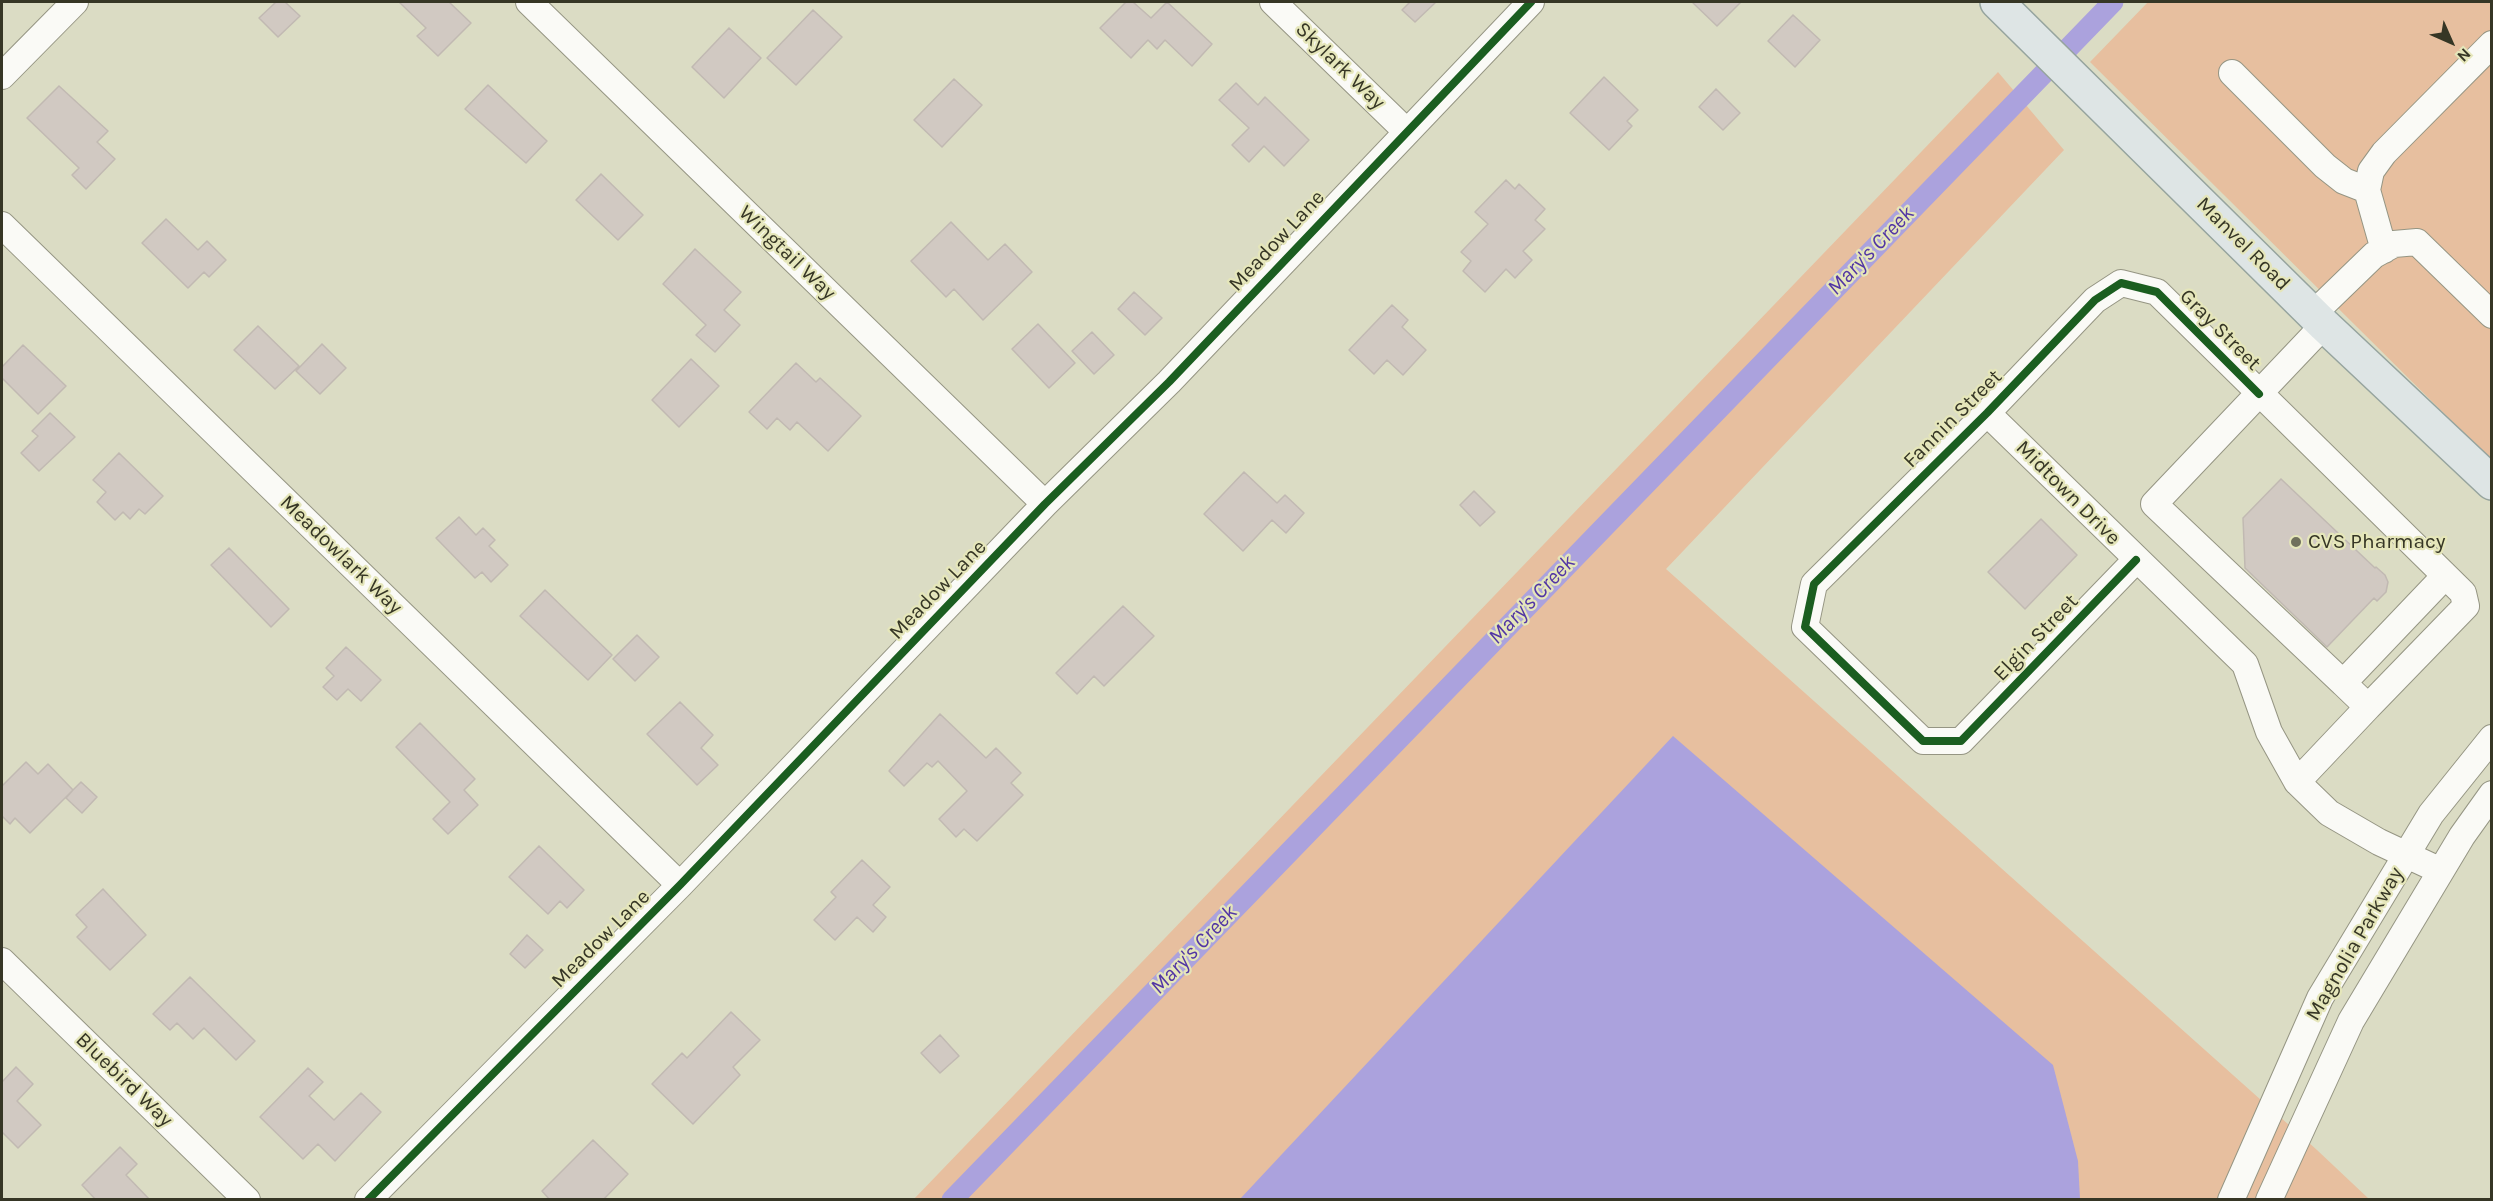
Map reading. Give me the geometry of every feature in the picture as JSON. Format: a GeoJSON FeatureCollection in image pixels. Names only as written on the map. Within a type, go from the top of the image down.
{"type":"FeatureCollection","features":[{"type":"Feature","properties":{"kind":"main road","name":"Manvel Road"},"geometry":{"type":"LineString","coordinates":[[1999,4],[2319,320],[2492,483]]}},
{"type":"Feature","properties":{"kind":"street"},"geometry":{"type":"LineString","coordinates":[[2,76],[75,2]]}},
{"type":"Feature","properties":{"kind":"street","name":"Wingtail Way"},"geometry":{"type":"LineString","coordinates":[[529,2],[1046,504]]}},
{"type":"Feature","properties":{"kind":"street","name":"Skylark Way"},"geometry":{"type":"LineString","coordinates":[[1273,2],[1406,131]]}},
{"type":"Feature","properties":{"kind":"street","name":"Meadow Lane"},"geometry":{"type":"LineString","coordinates":[[368,1200],[680,885],[1046,504],[1169,382],[1531,2]]}},
{"type":"Feature","properties":{"kind":"street"},"geometry":{"type":"LineString","coordinates":[[2384,250],[2367,190],[2371,171],[2384,153],[2492,44]]}},
{"type":"Feature","properties":{"kind":"street"},"geometry":{"type":"LineString","coordinates":[[2232,73],[2325,166],[2344,181],[2367,190]]}},
{"type":"Feature","properties":{"kind":"street","name":"Meadowlark Way"},"geometry":{"type":"LineString","coordinates":[[2,225],[680,885]]}},
{"type":"Feature","properties":{"kind":"street"},"geometry":{"type":"LineString","coordinates":[[2297,782],[2368,707],[2154,504],[2259,394],[2374,255],[2394,244],[2417,242],[2492,315]]}},
{"type":"Feature","properties":{"kind":"street","name":"Gray Street"},"geometry":{"type":"LineString","coordinates":[[2121,283],[2157,292],[2463,593],[2466,606],[2368,707]]}},
{"type":"Feature","properties":{"kind":"street","name":"Fannin Street"},"geometry":{"type":"LineString","coordinates":[[1961,741],[1923,741],[1805,627],[1814,584],[1987,413],[2095,300],[2121,283]]}},
{"type":"Feature","properties":{"kind":"street","name":"Midtown Drive"},"geometry":{"type":"LineString","coordinates":[[1987,413],[2245,664],[2269,732],[2297,782],[2329,813],[2441,871]]}},
{"type":"Feature","properties":{"kind":"street","name":"Elgin Street"},"geometry":{"type":"LineString","coordinates":[[1961,741],[2136,560]]}},
{"type":"Feature","properties":{"kind":"street"},"geometry":{"type":"LineString","coordinates":[[2343,683],[2445,576]]}},
{"type":"Feature","properties":{"kind":"street","name":"Magnolia Parkway"},"geometry":{"type":"LineString","coordinates":[[2231,1200],[2320,998],[2431,814],[2492,738]]}},
{"type":"Feature","properties":{"kind":"street","name":"Magnolia Parkway"},"geometry":{"type":"LineString","coordinates":[[2268,1200],[2351,1021],[2462,836],[2492,794]]}},
{"type":"Feature","properties":{"kind":"street","name":"Bluebird Way"},"geometry":{"type":"LineString","coordinates":[[2,961],[247,1200]]}},
{"type":"Feature","properties":{"kind":"shaded area"},"geometry":{"type":"Polygon","coordinates":[[[2148,2],[2491,2],[2491,460],[2090,62],[2148,2]]]}},
{"type":"Feature","properties":{"kind":"shaded area"},"geometry":{"type":"Polygon","coordinates":[[[1998,72],[2064,150],[1666,569],[2369,1199],[913,1200],[1998,72]]]}},
{"type":"Feature","properties":{"kind":"shaded area"},"geometry":{"type":"Polygon","coordinates":[[[1673,736],[2053,1065],[2078,1161],[2080,1199],[1240,1199],[1673,736]]]}},
{"type":"Feature","properties":{"kind":"building"},"geometry":{"type":"Polygon","coordinates":[[[276,2],[285,2],[300,16],[278,37],[259,18],[276,2]]]}},
{"type":"Feature","properties":{"kind":"building"},"geometry":{"type":"Polygon","coordinates":[[[399,2],[449,2],[471,23],[438,56],[417,36],[426,28],[399,2]]]}},
{"type":"Feature","properties":{"kind":"building"},"geometry":{"type":"Polygon","coordinates":[[[1126,2],[1133,2],[1151,18],[1167,2],[1212,44],[1192,66],[1165,40],[1157,49],[1148,40],[1131,58],[1100,28],[1126,2]]]}},
{"type":"Feature","properties":{"kind":"building"},"geometry":{"type":"Polygon","coordinates":[[[1410,2],[1436,2],[1415,22],[1402,10],[1410,2]]]}},
{"type":"Feature","properties":{"kind":"building"},"geometry":{"type":"Polygon","coordinates":[[[1692,2],[1741,2],[1717,26],[1692,2]]]}},
{"type":"Feature","properties":{"kind":"building"},"geometry":{"type":"Polygon","coordinates":[[[813,10],[842,37],[796,85],[767,58],[813,10]]]}},
{"type":"Feature","properties":{"kind":"building"},"geometry":{"type":"Polygon","coordinates":[[[1793,15],[1820,40],[1795,67],[1768,41],[1793,15]]]}},
{"type":"Feature","properties":{"kind":"building"},"geometry":{"type":"Polygon","coordinates":[[[729,28],[761,58],[724,98],[692,67],[729,28]]]}},
{"type":"Feature","properties":{"kind":"building"},"geometry":{"type":"Polygon","coordinates":[[[1604,77],[1638,110],[1627,121],[1632,126],[1609,150],[1570,113],[1604,77]]]}},
{"type":"Feature","properties":{"kind":"building"},"geometry":{"type":"Polygon","coordinates":[[[954,79],[982,105],[942,147],[914,120],[954,79]]]}},
{"type":"Feature","properties":{"kind":"building"},"geometry":{"type":"Polygon","coordinates":[[[1236,83],[1258,105],[1265,97],[1309,140],[1284,166],[1264,146],[1249,162],[1232,145],[1249,128],[1219,100],[1236,83]]]}},
{"type":"Feature","properties":{"kind":"building"},"geometry":{"type":"Polygon","coordinates":[[[488,85],[547,141],[526,163],[465,109],[488,85]]]}},
{"type":"Feature","properties":{"kind":"building"},"geometry":{"type":"Polygon","coordinates":[[[59,86],[108,131],[97,142],[115,159],[86,189],[72,175],[79,168],[27,118],[59,86]]]}},
{"type":"Feature","properties":{"kind":"building"},"geometry":{"type":"Polygon","coordinates":[[[1716,89],[1740,113],[1723,130],[1699,107],[1716,89]]]}},
{"type":"Feature","properties":{"kind":"building"},"geometry":{"type":"Polygon","coordinates":[[[601,174],[643,215],[618,240],[576,200],[601,174]]]}},
{"type":"Feature","properties":{"kind":"building"},"geometry":{"type":"Polygon","coordinates":[[[1506,180],[1515,189],[1519,184],[1545,209],[1535,220],[1545,229],[1523,251],[1532,260],[1515,278],[1506,269],[1485,292],[1463,271],[1471,261],[1461,252],[1488,224],[1475,212],[1506,180]]]}},
{"type":"Feature","properties":{"kind":"building"},"geometry":{"type":"Polygon","coordinates":[[[166,219],[198,250],[207,241],[226,260],[209,277],[204,272],[188,288],[142,243],[166,219]]]}},
{"type":"Feature","properties":{"kind":"building"},"geometry":{"type":"Polygon","coordinates":[[[951,222],[988,260],[1005,244],[1032,272],[983,320],[954,289],[946,297],[911,261],[951,222]]]}},
{"type":"Feature","properties":{"kind":"building"},"geometry":{"type":"Polygon","coordinates":[[[695,249],[741,292],[724,310],[740,325],[715,352],[696,335],[706,325],[663,284],[695,249]]]}},
{"type":"Feature","properties":{"kind":"building"},"geometry":{"type":"Polygon","coordinates":[[[1134,292],[1162,318],[1145,335],[1118,309],[1134,292]]]}},
{"type":"Feature","properties":{"kind":"building"},"geometry":{"type":"Polygon","coordinates":[[[1392,305],[1408,320],[1402,327],[1426,350],[1403,375],[1387,360],[1374,374],[1349,350],[1392,305]]]}},
{"type":"Feature","properties":{"kind":"building"},"geometry":{"type":"Polygon","coordinates":[[[1038,324],[1075,363],[1049,388],[1012,349],[1038,324]]]}},
{"type":"Feature","properties":{"kind":"building"},"geometry":{"type":"Polygon","coordinates":[[[258,326],[299,366],[275,389],[234,350],[258,326]]]}},
{"type":"Feature","properties":{"kind":"building"},"geometry":{"type":"Polygon","coordinates":[[[1092,332],[1114,355],[1094,374],[1072,351],[1092,332]]]}},
{"type":"Feature","properties":{"kind":"building"},"geometry":{"type":"Polygon","coordinates":[[[322,344],[346,368],[320,394],[296,371],[322,344]]]}},
{"type":"Feature","properties":{"kind":"building"},"geometry":{"type":"Polygon","coordinates":[[[23,345],[66,386],[38,414],[2,378],[2,367],[23,345]]]}},
{"type":"Feature","properties":{"kind":"building"},"geometry":{"type":"Polygon","coordinates":[[[691,359],[719,386],[679,427],[652,400],[691,359]]]}},
{"type":"Feature","properties":{"kind":"building"},"geometry":{"type":"Polygon","coordinates":[[[796,363],[816,382],[820,378],[861,416],[828,451],[797,422],[790,430],[777,418],[767,429],[749,412],[796,363]]]}},
{"type":"Feature","properties":{"kind":"building"},"geometry":{"type":"Polygon","coordinates":[[[50,413],[75,437],[39,471],[21,453],[38,436],[32,431],[50,413]]]}},
{"type":"Feature","properties":{"kind":"building"},"geometry":{"type":"Polygon","coordinates":[[[119,453],[163,496],[145,514],[139,509],[130,519],[123,512],[115,520],[97,502],[106,492],[93,480],[119,453]]]}},
{"type":"Feature","properties":{"kind":"building"},"geometry":{"type":"Polygon","coordinates":[[[1244,472],[1277,503],[1285,495],[1304,513],[1286,533],[1272,520],[1243,551],[1204,514],[1244,472]]]}},
{"type":"Feature","properties":{"kind":"building","name":"CVS Pharmacy"},"geometry":{"type":"Polygon","coordinates":[[[2281,479],[2385,575],[2388,582],[2386,592],[2377,601],[2374,598],[2327,647],[2245,568],[2243,518],[2281,479]]]}},
{"type":"Feature","properties":{"kind":"building"},"geometry":{"type":"Polygon","coordinates":[[[1474,491],[1495,512],[1480,526],[1460,505],[1474,491]]]}},
{"type":"Feature","properties":{"kind":"building"},"geometry":{"type":"Polygon","coordinates":[[[459,517],[476,535],[483,528],[495,540],[489,546],[508,565],[491,582],[482,572],[475,578],[436,538],[459,517]]]}},
{"type":"Feature","properties":{"kind":"building"},"geometry":{"type":"Polygon","coordinates":[[[2041,519],[2077,555],[2025,609],[1988,572],[2041,519]]]}},
{"type":"Feature","properties":{"kind":"building"},"geometry":{"type":"Polygon","coordinates":[[[229,548],[289,609],[271,627],[211,565],[229,548]]]}},
{"type":"Feature","properties":{"kind":"building"},"geometry":{"type":"Polygon","coordinates":[[[545,590],[612,655],[588,680],[520,616],[545,590]]]}},
{"type":"Feature","properties":{"kind":"building"},"geometry":{"type":"Polygon","coordinates":[[[1123,606],[1154,636],[1104,686],[1094,676],[1077,694],[1056,673],[1123,606]]]}},
{"type":"Feature","properties":{"kind":"building"},"geometry":{"type":"Polygon","coordinates":[[[637,635],[659,657],[635,681],[613,659],[637,635]]]}},
{"type":"Feature","properties":{"kind":"building"},"geometry":{"type":"Polygon","coordinates":[[[346,647],[381,680],[361,701],[348,689],[337,700],[323,687],[334,676],[326,668],[346,647]]]}},
{"type":"Feature","properties":{"kind":"building"},"geometry":{"type":"Polygon","coordinates":[[[680,702],[713,735],[701,748],[718,765],[697,785],[647,734],[680,702]]]}},
{"type":"Feature","properties":{"kind":"building"},"geometry":{"type":"Polygon","coordinates":[[[940,714],[986,758],[996,748],[1021,773],[1011,783],[1023,795],[977,841],[964,829],[956,837],[939,819],[967,791],[938,761],[932,767],[927,763],[904,786],[889,771],[940,714]]]}},
{"type":"Feature","properties":{"kind":"building"},"geometry":{"type":"Polygon","coordinates":[[[420,723],[475,779],[464,790],[478,805],[448,834],[433,819],[450,802],[396,747],[420,723]]]}},
{"type":"Feature","properties":{"kind":"building"},"geometry":{"type":"Polygon","coordinates":[[[26,762],[38,774],[48,764],[73,790],[30,833],[15,818],[10,824],[2,816],[2,786],[26,762]]]}},
{"type":"Feature","properties":{"kind":"building"},"geometry":{"type":"Polygon","coordinates":[[[81,782],[97,797],[82,813],[66,798],[81,782]]]}},
{"type":"Feature","properties":{"kind":"building"},"geometry":{"type":"Polygon","coordinates":[[[539,846],[584,890],[567,908],[560,901],[548,914],[509,877],[539,846]]]}},
{"type":"Feature","properties":{"kind":"building"},"geometry":{"type":"Polygon","coordinates":[[[862,860],[890,887],[873,905],[886,917],[873,932],[857,917],[835,940],[814,920],[836,897],[831,892],[862,860]]]}},
{"type":"Feature","properties":{"kind":"building"},"geometry":{"type":"Polygon","coordinates":[[[103,889],[146,935],[110,970],[77,937],[87,927],[76,915],[103,889]]]}},
{"type":"Feature","properties":{"kind":"building"},"geometry":{"type":"Polygon","coordinates":[[[527,935],[543,950],[525,968],[510,954],[527,935]]]}},
{"type":"Feature","properties":{"kind":"building"},"geometry":{"type":"Polygon","coordinates":[[[190,977],[255,1041],[236,1060],[204,1028],[193,1039],[177,1023],[170,1030],[153,1014],[190,977]]]}},
{"type":"Feature","properties":{"kind":"building"},"geometry":{"type":"Polygon","coordinates":[[[731,1012],[760,1040],[733,1067],[740,1075],[693,1124],[652,1084],[682,1053],[687,1058],[731,1012]]]}},
{"type":"Feature","properties":{"kind":"building"},"geometry":{"type":"Polygon","coordinates":[[[940,1035],[959,1056],[940,1073],[921,1053],[940,1035]]]}},
{"type":"Feature","properties":{"kind":"building"},"geometry":{"type":"Polygon","coordinates":[[[16,1067],[33,1084],[17,1101],[41,1125],[18,1148],[2,1132],[2,1082],[16,1067]]]}},
{"type":"Feature","properties":{"kind":"building"},"geometry":{"type":"Polygon","coordinates":[[[308,1068],[323,1082],[309,1096],[334,1120],[361,1093],[381,1112],[335,1161],[318,1144],[303,1159],[260,1117],[308,1068]]]}},
{"type":"Feature","properties":{"kind":"building"},"geometry":{"type":"Polygon","coordinates":[[[593,1140],[628,1174],[603,1200],[550,1200],[542,1191],[593,1140]]]}},
{"type":"Feature","properties":{"kind":"building"},"geometry":{"type":"Polygon","coordinates":[[[120,1147],[137,1164],[126,1175],[150,1200],[96,1200],[82,1185],[120,1147]]]}},
{"type":"Feature","properties":{"kind":"waterway","name":"Mary's Creek"},"geometry":{"type":"LineString","coordinates":[[952,1200],[2113,2]]}},
{"type":"Feature","properties":{"kind":"cycle path"},"geometry":{"type":"LineString","coordinates":[[368,1200],[680,885],[1045,504],[1169,382],[1531,2]]}},
{"type":"Feature","properties":{"kind":"cycle path"},"geometry":{"type":"LineString","coordinates":[[2136,560],[1961,741],[1923,741],[1805,627],[1814,584],[1987,413],[2095,300],[2121,283],[2157,292],[2259,394]]}},
{"type":"Feature","properties":{"kind":"place","name":"CVS Pharmacy"},"geometry":{"type":"Point","coordinates":[2296,542]}}]}
